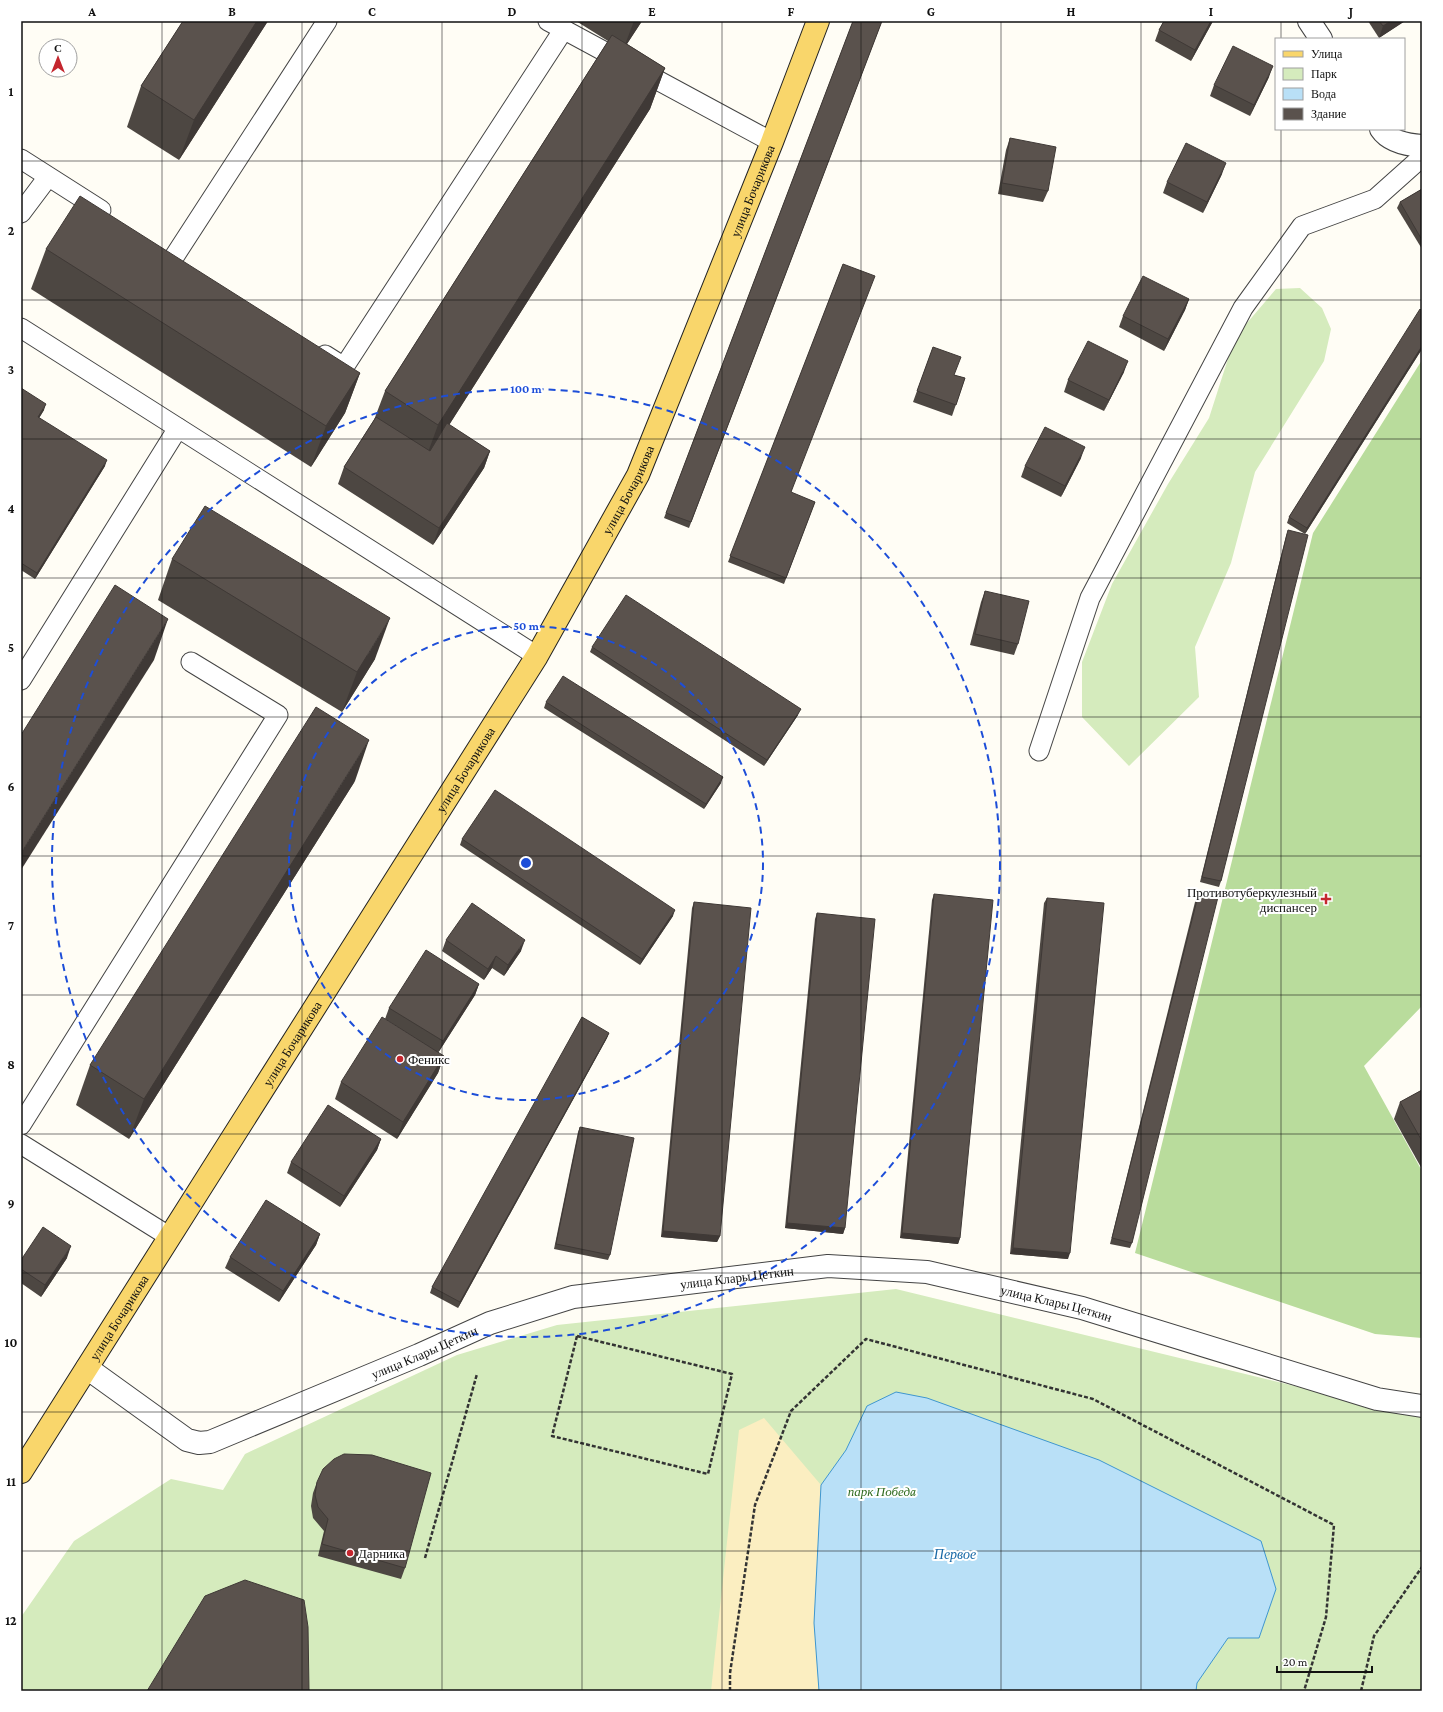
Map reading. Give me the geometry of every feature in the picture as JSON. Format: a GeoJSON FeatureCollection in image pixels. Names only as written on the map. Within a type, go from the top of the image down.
{"type":"FeatureCollection","features":[{"type":"Feature","properties":{"kind":"main road","name":"улица Бочарикова"},"geometry":{"type":"LineString","coordinates":[[21,1472],[537,656],[638,475],[772,142],[818,21]]}},
{"type":"Feature","properties":{"kind":"street"},"geometry":{"type":"LineString","coordinates":[[1309,21],[1320,38]]}},
{"type":"Feature","properties":{"kind":"street"},"geometry":{"type":"LineString","coordinates":[[1382,130],[1384,134],[1407,145],[1422,146]]}},
{"type":"Feature","properties":{"kind":"street","name":"улица Клары Цеткин"},"geometry":{"type":"LineString","coordinates":[[87,1368],[187,1440],[199,1443],[210,1442],[419,1355],[490,1323],[573,1297],[828,1266],[927,1272],[1082,1308],[1377,1399],[1422,1406]]}},
{"type":"Feature","properties":{"kind":"lane"},"geometry":{"type":"LineString","coordinates":[[174,257],[328,21]]}},
{"type":"Feature","properties":{"kind":"lane"},"geometry":{"type":"LineString","coordinates":[[311,346],[344,367],[556,25],[772,142]]}},
{"type":"Feature","properties":{"kind":"lane"},"geometry":{"type":"LineString","coordinates":[[1039,751],[1090,598],[1243,308],[1302,226],[1375,199],[1422,157]]}},
{"type":"Feature","properties":{"kind":"lane"},"geometry":{"type":"LineString","coordinates":[[21,159],[114,219]]}},
{"type":"Feature","properties":{"kind":"lane"},"geometry":{"type":"LineString","coordinates":[[21,213],[48,177]]}},
{"type":"Feature","properties":{"kind":"lane"},"geometry":{"type":"LineString","coordinates":[[21,328],[537,656]]}},
{"type":"Feature","properties":{"kind":"lane"},"geometry":{"type":"LineString","coordinates":[[21,680],[178,428]]}},
{"type":"Feature","properties":{"kind":"lane"},"geometry":{"type":"LineString","coordinates":[[21,1125],[278,715],[191,662]]}},
{"type":"Feature","properties":{"kind":"lane"},"geometry":{"type":"LineString","coordinates":[[21,1144],[170,1237]]}},
{"type":"Feature","properties":{"kind":"path"},"geometry":{"type":"LineString","coordinates":[[577,1336],[732,1374],[708,1474],[552,1436],[577,1336]]}},
{"type":"Feature","properties":{"kind":"path"},"geometry":{"type":"LineString","coordinates":[[730,1691],[730,1674],[755,1505],[785,1425],[791,1411],[866,1338],[1093,1399],[1334,1525],[1326,1616],[1304,1691]]}},
{"type":"Feature","properties":{"kind":"path"},"geometry":{"type":"LineString","coordinates":[[425,1558],[477,1374]]}},
{"type":"Feature","properties":{"kind":"path"},"geometry":{"type":"LineString","coordinates":[[1362,1691],[1374,1636],[1422,1567]]}},
{"type":"Feature","properties":{"kind":"green space"},"geometry":{"type":"Polygon","coordinates":[[[1300,288],[1322,308],[1331,329],[1324,361],[1255,472],[1231,563],[1195,647],[1199,697],[1129,766],[1082,717],[1082,662],[1112,584],[1168,484],[1209,418],[1235,337],[1276,289],[1300,288]]]}},
{"type":"Feature","properties":{"kind":"green space","name":"Противотуберкулезный диспансер"},"geometry":{"type":"Polygon","coordinates":[[[1422,360],[1422,1006],[1364,1066],[1422,1171],[1422,1338],[1375,1334],[1135,1253],[1313,533],[1422,360]]]}},
{"type":"Feature","properties":{"kind":"green space","name":"парк Победa"},"geometry":{"type":"Polygon","coordinates":[[[896,1289],[1422,1417],[1422,1691],[21,1691],[21,1617],[74,1541],[171,1479],[223,1490],[245,1454],[457,1355],[557,1325],[896,1289]]]}},
{"type":"Feature","properties":{"kind":"sand"},"geometry":{"type":"Polygon","coordinates":[[[764,1418],[821,1485],[814,1623],[819,1691],[711,1691],[739,1430],[764,1418]]]}},
{"type":"Feature","properties":{"kind":"water","name":"Первое"},"geometry":{"type":"Polygon","coordinates":[[[896,1392],[927,1398],[1099,1460],[1261,1541],[1276,1589],[1259,1638],[1228,1638],[1197,1683],[1196,1691],[819,1691],[814,1623],[821,1485],[846,1450],[867,1406],[896,1392]]]}},
{"type":"Feature","properties":{"kind":"building"},"geometry":{"type":"Polygon","coordinates":[[[183,21],[257,21],[194,120],[141,86],[183,21]]]}},
{"type":"Feature","properties":{"kind":"building"},"geometry":{"type":"Polygon","coordinates":[[[853,21],[882,21],[691,522],[666,513],[853,21]]]}},
{"type":"Feature","properties":{"kind":"building"},"geometry":{"type":"Polygon","coordinates":[[[1164,21],[1211,21],[1195,50],[1159,30],[1164,21]]]}},
{"type":"Feature","properties":{"kind":"building"},"geometry":{"type":"Polygon","coordinates":[[[1379,21],[1391,21],[1383,26],[1379,21]]]}},
{"type":"Feature","properties":{"kind":"building"},"geometry":{"type":"Polygon","coordinates":[[[612,35],[665,68],[438,425],[385,391],[612,35]]]}},
{"type":"Feature","properties":{"kind":"building"},"geometry":{"type":"Polygon","coordinates":[[[1233,46],[1273,66],[1254,105],[1214,85],[1233,46]]]}},
{"type":"Feature","properties":{"kind":"building"},"geometry":{"type":"Polygon","coordinates":[[[1010,138],[1056,147],[1048,191],[1002,183],[1010,138]]]}},
{"type":"Feature","properties":{"kind":"building"},"geometry":{"type":"Polygon","coordinates":[[[1186,143],[1226,163],[1207,202],[1167,182],[1186,143]]]}},
{"type":"Feature","properties":{"kind":"building"},"geometry":{"type":"Polygon","coordinates":[[[1422,189],[1422,240],[1400,202],[1422,189]]]}},
{"type":"Feature","properties":{"kind":"building"},"geometry":{"type":"Polygon","coordinates":[[[80,196],[360,373],[326,426],[46,249],[80,196]]]}},
{"type":"Feature","properties":{"kind":"building"},"geometry":{"type":"Polygon","coordinates":[[[843,264],[875,276],[791,492],[815,502],[786,578],[730,556],[843,264]]]}},
{"type":"Feature","properties":{"kind":"building"},"geometry":{"type":"Polygon","coordinates":[[[1143,276],[1189,299],[1168,339],[1123,316],[1143,276]]]}},
{"type":"Feature","properties":{"kind":"building"},"geometry":{"type":"Polygon","coordinates":[[[1420,309],[1422,311],[1422,346],[1307,528],[1289,517],[1420,309]]]}},
{"type":"Feature","properties":{"kind":"building"},"geometry":{"type":"Polygon","coordinates":[[[1088,341],[1128,361],[1109,400],[1068,380],[1088,341]]]}},
{"type":"Feature","properties":{"kind":"building"},"geometry":{"type":"Polygon","coordinates":[[[933,347],[961,357],[954,375],[965,378],[956,405],[917,391],[933,347]]]}},
{"type":"Feature","properties":{"kind":"building"},"geometry":{"type":"Polygon","coordinates":[[[21,388],[46,404],[38,417],[107,460],[37,573],[21,563],[21,388]]]}},
{"type":"Feature","properties":{"kind":"building"},"geometry":{"type":"Polygon","coordinates":[[[376,417],[430,451],[447,423],[490,451],[439,528],[344,467],[376,417]]]}},
{"type":"Feature","properties":{"kind":"building"},"geometry":{"type":"Polygon","coordinates":[[[1045,427],[1085,447],[1065,486],[1025,466],[1045,427]]]}},
{"type":"Feature","properties":{"kind":"building"},"geometry":{"type":"Polygon","coordinates":[[[205,506],[390,618],[357,672],[172,559],[205,506]]]}},
{"type":"Feature","properties":{"kind":"building"},"geometry":{"type":"Polygon","coordinates":[[[1288,530],[1308,535],[1221,881],[1202,877],[1288,530]]]}},
{"type":"Feature","properties":{"kind":"building"},"geometry":{"type":"Polygon","coordinates":[[[115,585],[168,619],[21,853],[21,735],[115,585]]]}},
{"type":"Feature","properties":{"kind":"building"},"geometry":{"type":"Polygon","coordinates":[[[985,591],[1029,601],[1018,644],[975,634],[985,591]]]}},
{"type":"Feature","properties":{"kind":"building"},"geometry":{"type":"Polygon","coordinates":[[[626,595],[801,709],[767,760],[592,647],[626,595]]]}},
{"type":"Feature","properties":{"kind":"building"},"geometry":{"type":"Polygon","coordinates":[[[563,676],[723,777],[706,804],[546,702],[563,676]]]}},
{"type":"Feature","properties":{"kind":"building"},"geometry":{"type":"Polygon","coordinates":[[[316,707],[369,740],[144,1099],[90,1065],[316,707]]]}},
{"type":"Feature","properties":{"kind":"building"},"geometry":{"type":"Polygon","coordinates":[[[495,790],[675,910],[642,959],[462,839],[495,790]]]}},
{"type":"Feature","properties":{"kind":"building"},"geometry":{"type":"Polygon","coordinates":[[[1199,892],[1218,897],[1132,1243],[1112,1238],[1199,892]]]}},
{"type":"Feature","properties":{"kind":"building"},"geometry":{"type":"Polygon","coordinates":[[[934,894],[993,900],[960,1238],[902,1233],[934,894]]]}},
{"type":"Feature","properties":{"kind":"building"},"geometry":{"type":"Polygon","coordinates":[[[1047,898],[1104,903],[1070,1253],[1013,1248],[1047,898]]]}},
{"type":"Feature","properties":{"kind":"building"},"geometry":{"type":"Polygon","coordinates":[[[694,902],[751,908],[720,1236],[663,1231],[694,902]]]}},
{"type":"Feature","properties":{"kind":"building"},"geometry":{"type":"Polygon","coordinates":[[[472,903],[525,940],[508,965],[496,956],[488,969],[446,940],[472,903]]]}},
{"type":"Feature","properties":{"kind":"building"},"geometry":{"type":"Polygon","coordinates":[[[817,913],[875,919],[845,1228],[787,1223],[817,913]]]}},
{"type":"Feature","properties":{"kind":"building"},"geometry":{"type":"Polygon","coordinates":[[[426,950],[479,984],[443,1041],[389,1008],[426,950]]]}},
{"type":"Feature","properties":{"kind":"building"},"geometry":{"type":"Polygon","coordinates":[[[382,1017],[444,1056],[403,1122],[341,1082],[382,1017]]]}},
{"type":"Feature","properties":{"kind":"building"},"geometry":{"type":"Polygon","coordinates":[[[582,1017],[609,1033],[460,1302],[432,1287],[582,1017]]]}},
{"type":"Feature","properties":{"kind":"building"},"geometry":{"type":"Polygon","coordinates":[[[1422,1090],[1422,1141],[1400,1102],[1422,1090]]]}},
{"type":"Feature","properties":{"kind":"building"},"geometry":{"type":"Polygon","coordinates":[[[328,1105],[381,1139],[344,1196],[291,1162],[328,1105]]]}},
{"type":"Feature","properties":{"kind":"building"},"geometry":{"type":"Polygon","coordinates":[[[580,1127],[634,1138],[610,1255],[556,1244],[580,1127]]]}},
{"type":"Feature","properties":{"kind":"building"},"geometry":{"type":"Polygon","coordinates":[[[266,1200],[320,1234],[283,1291],[230,1257],[266,1200]]]}},
{"type":"Feature","properties":{"kind":"building"},"geometry":{"type":"Polygon","coordinates":[[[43,1227],[71,1246],[45,1285],[21,1269],[21,1260],[43,1227]]]}},
{"type":"Feature","properties":{"kind":"building"},"geometry":{"type":"Polygon","coordinates":[[[344,1454],[372,1455],[431,1473],[405,1568],[322,1544],[328,1519],[318,1507],[315,1495],[317,1482],[323,1469],[334,1459],[344,1454]]]}},
{"type":"Feature","properties":{"kind":"building"},"geometry":{"type":"Polygon","coordinates":[[[245,1580],[304,1600],[308,1627],[309,1691],[147,1691],[205,1596],[245,1580]]]}},
{"type":"Feature","properties":{"kind":"place","name":"Противотуберкулезный диспансер"},"geometry":{"type":"Point","coordinates":[1326,899]}},
{"type":"Feature","properties":{"kind":"place","name":"Феникс"},"geometry":{"type":"Point","coordinates":[400,1059]}},
{"type":"Feature","properties":{"kind":"place","name":"Дарника"},"geometry":{"type":"Point","coordinates":[350,1553]}}]}
